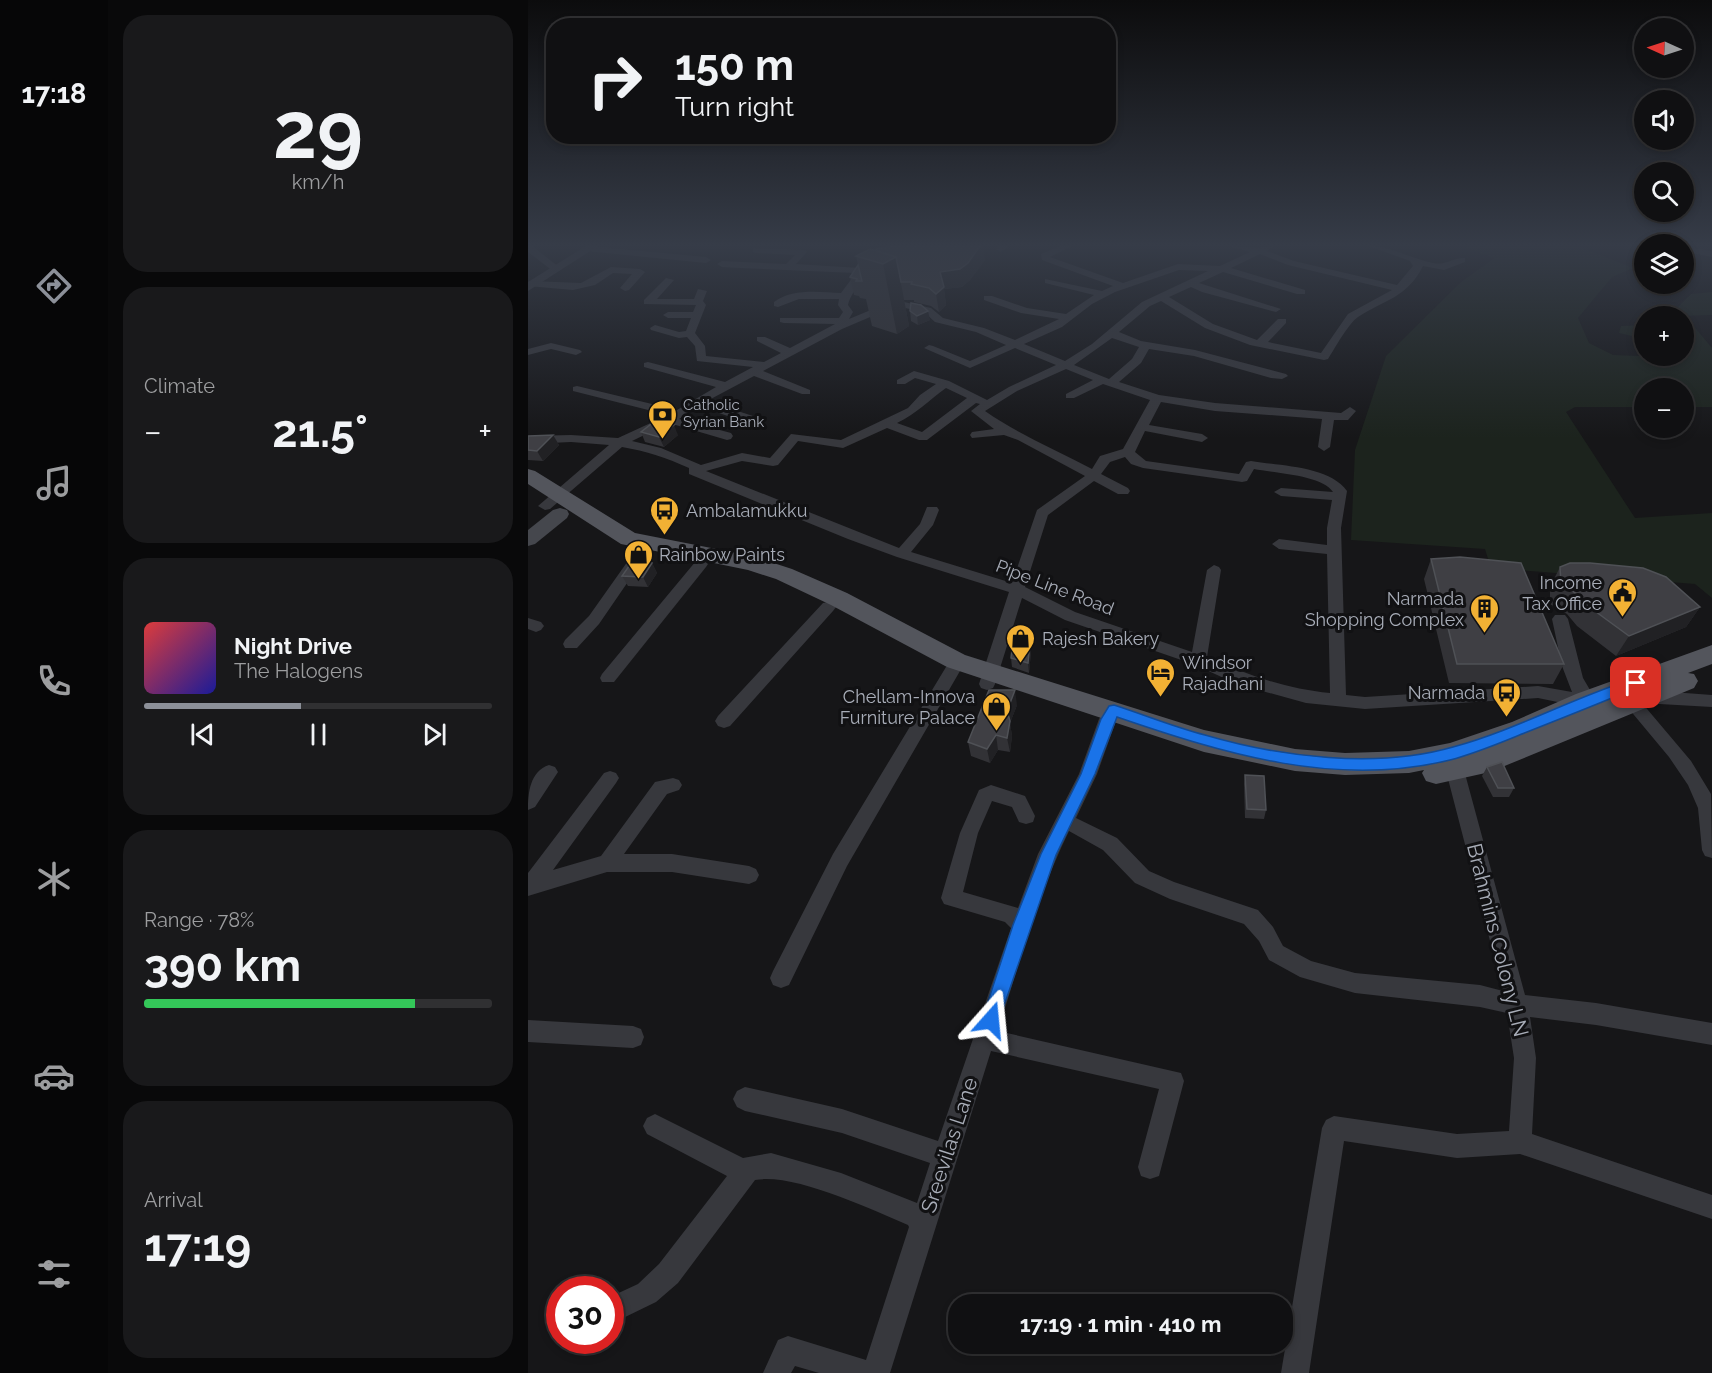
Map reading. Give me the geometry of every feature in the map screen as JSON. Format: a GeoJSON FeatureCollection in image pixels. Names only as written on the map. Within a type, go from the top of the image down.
{"type":"FeatureCollection","features":[{"type":"Feature","properties":{"kind":"main road"},"geometry":{"type":"LineString","coordinates":[[528,475],[548,503],[612,543],[640,554],[701,564],[759,578],[792,590],[912,653],[952,671],[989,679],[1204,741],[1295,760],[1346,764],[1451,762],[1521,729],[1638,695],[1712,669]]}},
{"type":"Feature","properties":{"kind":"main road"},"geometry":{"type":"LineString","coordinates":[[528,528],[548,503]]}},
{"type":"Feature","properties":{"kind":"main road"},"geometry":{"type":"LineString","coordinates":[[528,540],[548,503]]}},
{"type":"Feature","properties":{"kind":"main road"},"geometry":{"type":"LineString","coordinates":[[548,503],[591,517],[629,539],[752,563],[784,574],[839,599],[989,679]]}},
{"type":"Feature","properties":{"kind":"main road"},"geometry":{"type":"LineString","coordinates":[[1638,695],[1712,654]]}},
{"type":"Feature","properties":{"kind":"street"},"geometry":{"type":"LineString","coordinates":[[690,333],[699,310]]}},
{"type":"Feature","properties":{"kind":"street"},"geometry":{"type":"LineString","coordinates":[[841,324],[848,312],[847,310]]}},
{"type":"Feature","properties":{"kind":"street"},"geometry":{"type":"LineString","coordinates":[[548,503],[620,442],[673,417],[752,371],[841,324],[877,310]]}},
{"type":"Feature","properties":{"kind":"street"},"geometry":{"type":"LineString","coordinates":[[927,310],[939,320],[980,330],[1106,381],[1157,398],[1215,407],[1329,417],[1344,417],[1350,411]]}},
{"type":"Feature","properties":{"kind":"street"},"geometry":{"type":"LineString","coordinates":[[1022,310],[1068,317]]}},
{"type":"Feature","properties":{"kind":"street"},"geometry":{"type":"LineString","coordinates":[[929,348],[970,365],[1058,325],[1079,310]]}},
{"type":"Feature","properties":{"kind":"street"},"geometry":{"type":"LineString","coordinates":[[886,423],[922,437],[980,404],[1066,365],[1112,333],[1139,310]]}},
{"type":"Feature","properties":{"kind":"street"},"geometry":{"type":"LineString","coordinates":[[1183,310],[1209,326],[1260,344],[1324,357],[1352,316],[1365,310]]}},
{"type":"Feature","properties":{"kind":"street"},"geometry":{"type":"LineString","coordinates":[[668,315],[698,315]]}},
{"type":"Feature","properties":{"kind":"street"},"geometry":{"type":"LineString","coordinates":[[784,320],[841,324]]}},
{"type":"Feature","properties":{"kind":"street"},"geometry":{"type":"LineString","coordinates":[[1260,344],[1282,321]]}},
{"type":"Feature","properties":{"kind":"street"},"geometry":{"type":"LineString","coordinates":[[655,328],[679,334],[690,333]]}},
{"type":"Feature","properties":{"kind":"street"},"geometry":{"type":"LineString","coordinates":[[690,333],[700,346],[701,359],[764,365]]}},
{"type":"Feature","properties":{"kind":"street"},"geometry":{"type":"LineString","coordinates":[[1112,333],[1282,376]]}},
{"type":"Feature","properties":{"kind":"street"},"geometry":{"type":"LineString","coordinates":[[528,340],[550,335]]}},
{"type":"Feature","properties":{"kind":"street"},"geometry":{"type":"LineString","coordinates":[[761,339],[789,352]]}},
{"type":"Feature","properties":{"kind":"street"},"geometry":{"type":"LineString","coordinates":[[1070,396],[1106,381],[1137,361],[1146,343]]}},
{"type":"Feature","properties":{"kind":"street"},"geometry":{"type":"LineString","coordinates":[[528,352],[551,346],[576,352]]}},
{"type":"Feature","properties":{"kind":"street"},"geometry":{"type":"LineString","coordinates":[[648,365],[726,386]]}},
{"type":"Feature","properties":{"kind":"street"},"geometry":{"type":"LineString","coordinates":[[752,371],[806,392]]}},
{"type":"Feature","properties":{"kind":"street"},"geometry":{"type":"LineString","coordinates":[[902,382],[914,374],[945,383],[980,404],[1005,431]]}},
{"type":"Feature","properties":{"kind":"street"},"geometry":{"type":"LineString","coordinates":[[694,471],[742,457],[773,462],[795,437],[843,444],[912,411],[924,398],[945,383]]}},
{"type":"Feature","properties":{"kind":"street"},"geometry":{"type":"LineString","coordinates":[[577,389],[673,417],[727,436]]}},
{"type":"Feature","properties":{"kind":"street"},"geometry":{"type":"LineString","coordinates":[[989,679],[1042,513],[1094,475],[1105,459],[1128,452],[1157,398]]}},
{"type":"Feature","properties":{"kind":"street"},"geometry":{"type":"LineString","coordinates":[[698,402],[749,419]]}},
{"type":"Feature","properties":{"kind":"street"},"geometry":{"type":"LineString","coordinates":[[1324,447],[1329,417]]}},
{"type":"Feature","properties":{"kind":"street"},"geometry":{"type":"LineString","coordinates":[[1142,427],[1203,438]]}},
{"type":"Feature","properties":{"kind":"street"},"geometry":{"type":"LineString","coordinates":[[976,435],[1005,431],[1022,437],[1123,491]]}},
{"type":"Feature","properties":{"kind":"street","name":"Pipe Line Road"},"geometry":{"type":"LineString","coordinates":[[528,440],[554,438],[620,442],[683,460],[696,466],[694,471],[775,505],[902,554],[1018,590],[1070,616],[1199,660],[1243,680],[1275,690],[1306,697],[1365,703],[1538,692],[1593,708]]}},
{"type":"Feature","properties":{"kind":"street"},"geometry":{"type":"LineString","coordinates":[[1128,452],[1136,461],[1143,464],[1174,466],[1223,477],[1242,478],[1251,465],[1319,476],[1335,484],[1340,491],[1334,528],[1338,700]]}},
{"type":"Feature","properties":{"kind":"street"},"geometry":{"type":"LineString","coordinates":[[1281,492],[1339,496]]}},
{"type":"Feature","properties":{"kind":"street"},"geometry":{"type":"LineString","coordinates":[[902,554],[926,525],[932,510]]}},
{"type":"Feature","properties":{"kind":"street"},"geometry":{"type":"LineString","coordinates":[[1279,544],[1335,550]]}},
{"type":"Feature","properties":{"kind":"street"},"geometry":{"type":"LineString","coordinates":[[571,644],[594,620],[640,554]]}},
{"type":"Feature","properties":{"kind":"street"},"geometry":{"type":"LineString","coordinates":[[608,678],[701,564]]}},
{"type":"Feature","properties":{"kind":"street"},"geometry":{"type":"LineString","coordinates":[[1199,660],[1214,570]]}},
{"type":"Feature","properties":{"kind":"street"},"geometry":{"type":"LineString","coordinates":[[724,721],[828,608]]}},
{"type":"Feature","properties":{"kind":"street"},"geometry":{"type":"LineString","coordinates":[[1560,619],[1567,657],[1593,708]]}},
{"type":"Feature","properties":{"kind":"street"},"geometry":{"type":"LineString","coordinates":[[781,978],[819,900],[952,671]]}},
{"type":"Feature","properties":{"kind":"street"},"geometry":{"type":"LineString","coordinates":[[1638,695],[1712,701]]}},
{"type":"Feature","properties":{"kind":"street"},"geometry":{"type":"LineString","coordinates":[[1638,695],[1697,788],[1707,809],[1712,850]]}},
{"type":"Feature","properties":{"kind":"street","name":"Sreevilas Lane"},"geometry":{"type":"LineString","coordinates":[[876,1373],[1022,925],[1063,821],[1088,774],[1111,715]]}},
{"type":"Feature","properties":{"kind":"street","name":"Brahmins Colony LN"},"geometry":{"type":"LineString","coordinates":[[1451,762],[1517,1005],[1525,1058],[1520,1142]]}},
{"type":"Feature","properties":{"kind":"street"},"geometry":{"type":"LineString","coordinates":[[528,802],[549,772]]}},
{"type":"Feature","properties":{"kind":"street"},"geometry":{"type":"LineString","coordinates":[[529,887],[610,778]]}},
{"type":"Feature","properties":{"kind":"street"},"geometry":{"type":"LineString","coordinates":[[607,863],[661,787],[673,785]]}},
{"type":"Feature","properties":{"kind":"street"},"geometry":{"type":"LineString","coordinates":[[1022,925],[1011,914],[951,898],[969,833],[985,795],[991,793],[1018,801],[1026,816]]}},
{"type":"Feature","properties":{"kind":"street"},"geometry":{"type":"LineString","coordinates":[[1063,821],[1084,829],[1110,844],[1142,877],[1170,890],[1251,917],[1266,934],[1276,953],[1307,970],[1355,982],[1480,996],[1517,1005],[1596,1014],[1712,1034]]}},
{"type":"Feature","properties":{"kind":"street"},"geometry":{"type":"LineString","coordinates":[[529,887],[607,863],[672,863],[749,875]]}},
{"type":"Feature","properties":{"kind":"street"},"geometry":{"type":"LineString","coordinates":[[528,1031],[633,1037]]}},
{"type":"Feature","properties":{"kind":"street"},"geometry":{"type":"LineString","coordinates":[[985,1039],[1173,1081],[1150,1167]]}},
{"type":"Feature","properties":{"kind":"street"},"geometry":{"type":"LineString","coordinates":[[745,1099],[842,1121],[945,1156]]}},
{"type":"Feature","properties":{"kind":"street"},"geometry":{"type":"LineString","coordinates":[[655,1126],[742,1170],[771,1165],[841,1185],[917,1216],[922,1228]]}},
{"type":"Feature","properties":{"kind":"street"},"geometry":{"type":"LineString","coordinates":[[1295,1373],[1334,1128],[1457,1146],[1520,1142],[1712,1207]]}},
{"type":"Feature","properties":{"kind":"street"},"geometry":{"type":"LineString","coordinates":[[624,1304],[654,1288],[697,1242],[721,1203],[748,1169]]}},
{"type":"Feature","properties":{"kind":"street"},"geometry":{"type":"LineString","coordinates":[[777,1373],[788,1350],[864,1373]]}},
{"type":"Feature","properties":{"kind":"shaded area"},"geometry":{"type":"Polygon","coordinates":[[[1433,310],[1585,310],[1578,318],[1589,343],[1613,355],[1634,356],[1634,366],[1694,366],[1694,326],[1712,348],[1712,407],[1694,407],[1694,378],[1634,378],[1634,407],[1575,407],[1566,412],[1635,518],[1712,513],[1712,598],[1695,584],[1491,568],[1485,549],[1351,540],[1355,450],[1386,356],[1433,310]]]}},
{"type":"Feature","properties":{"kind":"shaded area"},"geometry":{"type":"Polygon","coordinates":[[[1694,310],[1712,310],[1712,315],[1694,316],[1694,310]]]}},
{"type":"Feature","properties":{"kind":"shaded area"},"geometry":{"type":"Polygon","coordinates":[[[1634,325],[1634,337],[1619,333],[1621,326],[1634,325]]]}},
{"type":"Feature","properties":{"kind":"building"},"geometry":{"type":"Polygon","coordinates":[[[927,310],[928,311],[917,316],[910,311],[927,310]]]}},
{"type":"Feature","properties":{"kind":"building"},"geometry":{"type":"Polygon","coordinates":[[[655,421],[674,425],[659,437],[641,432],[655,421]]]}},
{"type":"Feature","properties":{"kind":"building"},"geometry":{"type":"Polygon","coordinates":[[[553,435],[537,451],[528,450],[528,436],[553,435]]]}},
{"type":"Feature","properties":{"kind":"building","name":"Narmada Shopping Complex"},"geometry":{"type":"Polygon","coordinates":[[[1460,557],[1521,563],[1564,664],[1457,664],[1431,559],[1460,557]]]}},
{"type":"Feature","properties":{"kind":"building"},"geometry":{"type":"Polygon","coordinates":[[[634,559],[652,563],[643,577],[622,576],[634,559]]]}},
{"type":"Feature","properties":{"kind":"building"},"geometry":{"type":"Polygon","coordinates":[[[1570,563],[1643,568],[1666,577],[1700,607],[1629,636],[1561,584],[1560,567],[1570,563]]]}},
{"type":"Feature","properties":{"kind":"building"},"geometry":{"type":"Polygon","coordinates":[[[1013,642],[1030,642],[1028,663],[1011,658],[1013,642]]]}},
{"type":"Feature","properties":{"kind":"building"},"geometry":{"type":"Polygon","coordinates":[[[989,690],[1015,690],[1007,711],[1010,721],[1007,738],[996,735],[987,749],[968,742],[989,690]]]}},
{"type":"Feature","properties":{"kind":"building"},"geometry":{"type":"Polygon","coordinates":[[[1502,762],[1514,788],[1498,788],[1487,767],[1502,762]]]}},
{"type":"Feature","properties":{"kind":"building"},"geometry":{"type":"Polygon","coordinates":[[[1245,775],[1264,776],[1266,810],[1247,809],[1245,775]]]}},
{"type":"Feature","properties":{"kind":"place","name":"Catholic Syrian Bank"},"geometry":{"type":"Point","coordinates":[662,440]}},
{"type":"Feature","properties":{"kind":"place","name":"Ambalamukku"},"geometry":{"type":"Point","coordinates":[665,536]}},
{"type":"Feature","properties":{"kind":"place","name":"Rainbow Paints"},"geometry":{"type":"Point","coordinates":[638,580]}},
{"type":"Feature","properties":{"kind":"place","name":"Income Tax Office"},"geometry":{"type":"Point","coordinates":[1623,618]}},
{"type":"Feature","properties":{"kind":"place","name":"Narmada Shopping Complex"},"geometry":{"type":"Point","coordinates":[1485,634]}},
{"type":"Feature","properties":{"kind":"place","name":"Rajesh Bakery"},"geometry":{"type":"Point","coordinates":[1021,664]}},
{"type":"Feature","properties":{"kind":"place","name":"Windsor Rajadhani"},"geometry":{"type":"Point","coordinates":[1161,698]}},
{"type":"Feature","properties":{"kind":"place","name":"Narmada"},"geometry":{"type":"Point","coordinates":[1506,718]}},
{"type":"Feature","properties":{"kind":"place","name":"Chellam-Innova Furniture Palace"},"geometry":{"type":"Point","coordinates":[996,732]}},
{"type":"Feature","properties":{"kind":"route"},"geometry":{"type":"LineString","coordinates":[[991,1020],[1048,854],[1088,774],[1108,719],[1114,710],[1204,741],[1295,760],[1346,764],[1409,762],[1451,754],[1479,745],[1585,701],[1636,683]]}}]}
